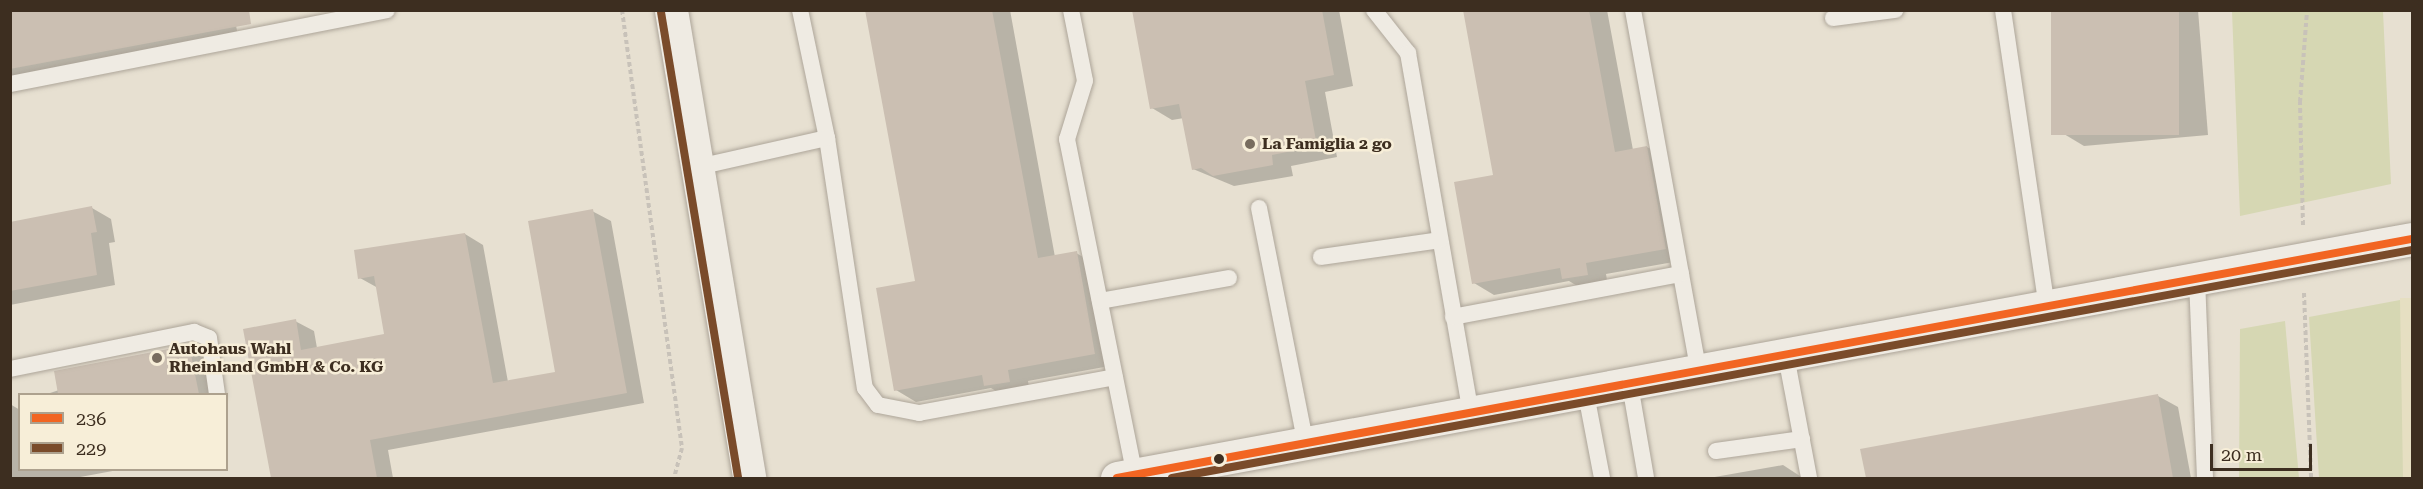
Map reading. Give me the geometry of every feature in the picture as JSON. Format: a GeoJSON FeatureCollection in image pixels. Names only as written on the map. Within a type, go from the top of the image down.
{"type":"FeatureCollection","features":[{"type":"Feature","properties":{"kind":"street"},"geometry":{"type":"LineString","coordinates":[[671,10],[749,478]]}},
{"type":"Feature","properties":{"kind":"street"},"geometry":{"type":"LineString","coordinates":[[1126,477],[1586,394],[2412,239]]}},
{"type":"Feature","properties":{"kind":"lane"},"geometry":{"type":"LineString","coordinates":[[10,84],[347,14],[387,10]]}},
{"type":"Feature","properties":{"kind":"lane"},"geometry":{"type":"LineString","coordinates":[[800,10],[827,138],[865,388],[878,405],[919,413],[1115,377]]}},
{"type":"Feature","properties":{"kind":"lane"},"geometry":{"type":"LineString","coordinates":[[1071,10],[1085,81],[1067,139],[1115,377],[1126,477]]}},
{"type":"Feature","properties":{"kind":"lane"},"geometry":{"type":"LineString","coordinates":[[1374,10],[1408,52],[1471,415]]}},
{"type":"Feature","properties":{"kind":"lane"},"geometry":{"type":"LineString","coordinates":[[1633,10],[1699,372]]}},
{"type":"Feature","properties":{"kind":"lane"},"geometry":{"type":"LineString","coordinates":[[1833,18],[1895,10]]}},
{"type":"Feature","properties":{"kind":"lane"},"geometry":{"type":"LineString","coordinates":[[2003,10],[2047,308]]}},
{"type":"Feature","properties":{"kind":"lane"},"geometry":{"type":"LineString","coordinates":[[698,167],[827,138]]}},
{"type":"Feature","properties":{"kind":"lane"},"geometry":{"type":"LineString","coordinates":[[1259,208],[1306,445]]}},
{"type":"Feature","properties":{"kind":"lane"},"geometry":{"type":"LineString","coordinates":[[1321,257],[1440,240]]}},
{"type":"Feature","properties":{"kind":"lane"},"geometry":{"type":"LineString","coordinates":[[1453,317],[1681,274]]}},
{"type":"Feature","properties":{"kind":"lane"},"geometry":{"type":"LineString","coordinates":[[1100,301],[1229,278]]}},
{"type":"Feature","properties":{"kind":"lane"},"geometry":{"type":"LineString","coordinates":[[2197,279],[2205,478]]}},
{"type":"Feature","properties":{"kind":"lane"},"geometry":{"type":"LineString","coordinates":[[10,369],[194,332],[209,338],[217,393]]}},
{"type":"Feature","properties":{"kind":"lane"},"geometry":{"type":"LineString","coordinates":[[1786,356],[1809,478]]}},
{"type":"Feature","properties":{"kind":"lane"},"geometry":{"type":"LineString","coordinates":[[1630,385],[1646,478]]}},
{"type":"Feature","properties":{"kind":"lane"},"geometry":{"type":"LineString","coordinates":[[1586,394],[1602,478]]}},
{"type":"Feature","properties":{"kind":"lane"},"geometry":{"type":"LineString","coordinates":[[1716,451],[1802,439]]}},
{"type":"Feature","properties":{"kind":"path"},"geometry":{"type":"LineString","coordinates":[[622,10],[682,448],[674,478]]}},
{"type":"Feature","properties":{"kind":"shaded area"},"geometry":{"type":"Polygon","coordinates":[[[2400,298],[2412,298],[2412,478],[2400,478],[2400,298]]]}},
{"type":"Feature","properties":{"kind":"green space"},"geometry":{"type":"Polygon","coordinates":[[[2232,11],[2383,11],[2391,184],[2240,216],[2232,11]]]}},
{"type":"Feature","properties":{"kind":"green space"},"geometry":{"type":"Polygon","coordinates":[[[2400,300],[2403,478],[2319,478],[2309,317],[2400,300]]]}},
{"type":"Feature","properties":{"kind":"green space"},"geometry":{"type":"Polygon","coordinates":[[[2285,321],[2299,478],[2239,478],[2240,329],[2285,321]]]}},
{"type":"Feature","properties":{"kind":"building"},"geometry":{"type":"Polygon","coordinates":[[[10,10],[249,10],[251,24],[10,69],[10,10]]]}},
{"type":"Feature","properties":{"kind":"building"},"geometry":{"type":"Polygon","coordinates":[[[865,10],[992,10],[1038,258],[1077,251],[1095,354],[1008,370],[1010,382],[984,386],[982,375],[894,391],[876,288],[915,281],[865,10]]]}},
{"type":"Feature","properties":{"kind":"building"},"geometry":{"type":"Polygon","coordinates":[[[1132,10],[1322,10],[1334,75],[1305,81],[1317,146],[1272,155],[1273,165],[1213,176],[1201,168],[1192,170],[1179,104],[1150,109],[1132,10]]]}},
{"type":"Feature","properties":{"kind":"building"},"geometry":{"type":"Polygon","coordinates":[[[1463,10],[1589,10],[1615,152],[1647,146],[1666,249],[1586,263],[1588,275],[1562,279],[1560,268],[1472,284],[1454,182],[1493,175],[1463,10]]]}},
{"type":"Feature","properties":{"kind":"building"},"geometry":{"type":"Polygon","coordinates":[[[2051,10],[2179,10],[2179,135],[2051,135],[2051,10]]]}},
{"type":"Feature","properties":{"kind":"building"},"geometry":{"type":"Polygon","coordinates":[[[92,206],[97,232],[91,233],[97,275],[10,291],[10,222],[92,206]]]}},
{"type":"Feature","properties":{"kind":"building"},"geometry":{"type":"Polygon","coordinates":[[[593,209],[627,393],[370,440],[377,478],[271,478],[243,329],[296,319],[301,350],[384,334],[374,276],[358,279],[354,250],[465,233],[493,383],[555,372],[528,221],[593,209]]]}},
{"type":"Feature","properties":{"kind":"building","name":"Autohaus Wahl Rheinland GmbH & Co. KG"},"geometry":{"type":"Polygon","coordinates":[[[189,345],[199,393],[58,393],[54,371],[189,345]]]}},
{"type":"Feature","properties":{"kind":"building"},"geometry":{"type":"Polygon","coordinates":[[[2158,394],[2173,478],[1866,478],[1860,449],[2158,394]]]}},
{"type":"Feature","properties":{"kind":"transit line","name":"229"},"geometry":{"type":"LineString","coordinates":[[661,12],[738,478]]}},
{"type":"Feature","properties":{"kind":"transit line","name":"236"},"geometry":{"type":"LineString","coordinates":[[1117,478],[2412,239]]}},
{"type":"Feature","properties":{"kind":"transit line","name":"229"},"geometry":{"type":"LineString","coordinates":[[1172,478],[2412,250]]}},
{"type":"Feature","properties":{"kind":"place","name":"La Famiglia 2 go"},"geometry":{"type":"Point","coordinates":[1250,144]}},
{"type":"Feature","properties":{"kind":"place","name":"Autohaus Wahl Rheinland GmbH & Co. KG"},"geometry":{"type":"Point","coordinates":[157,358]}}]}
